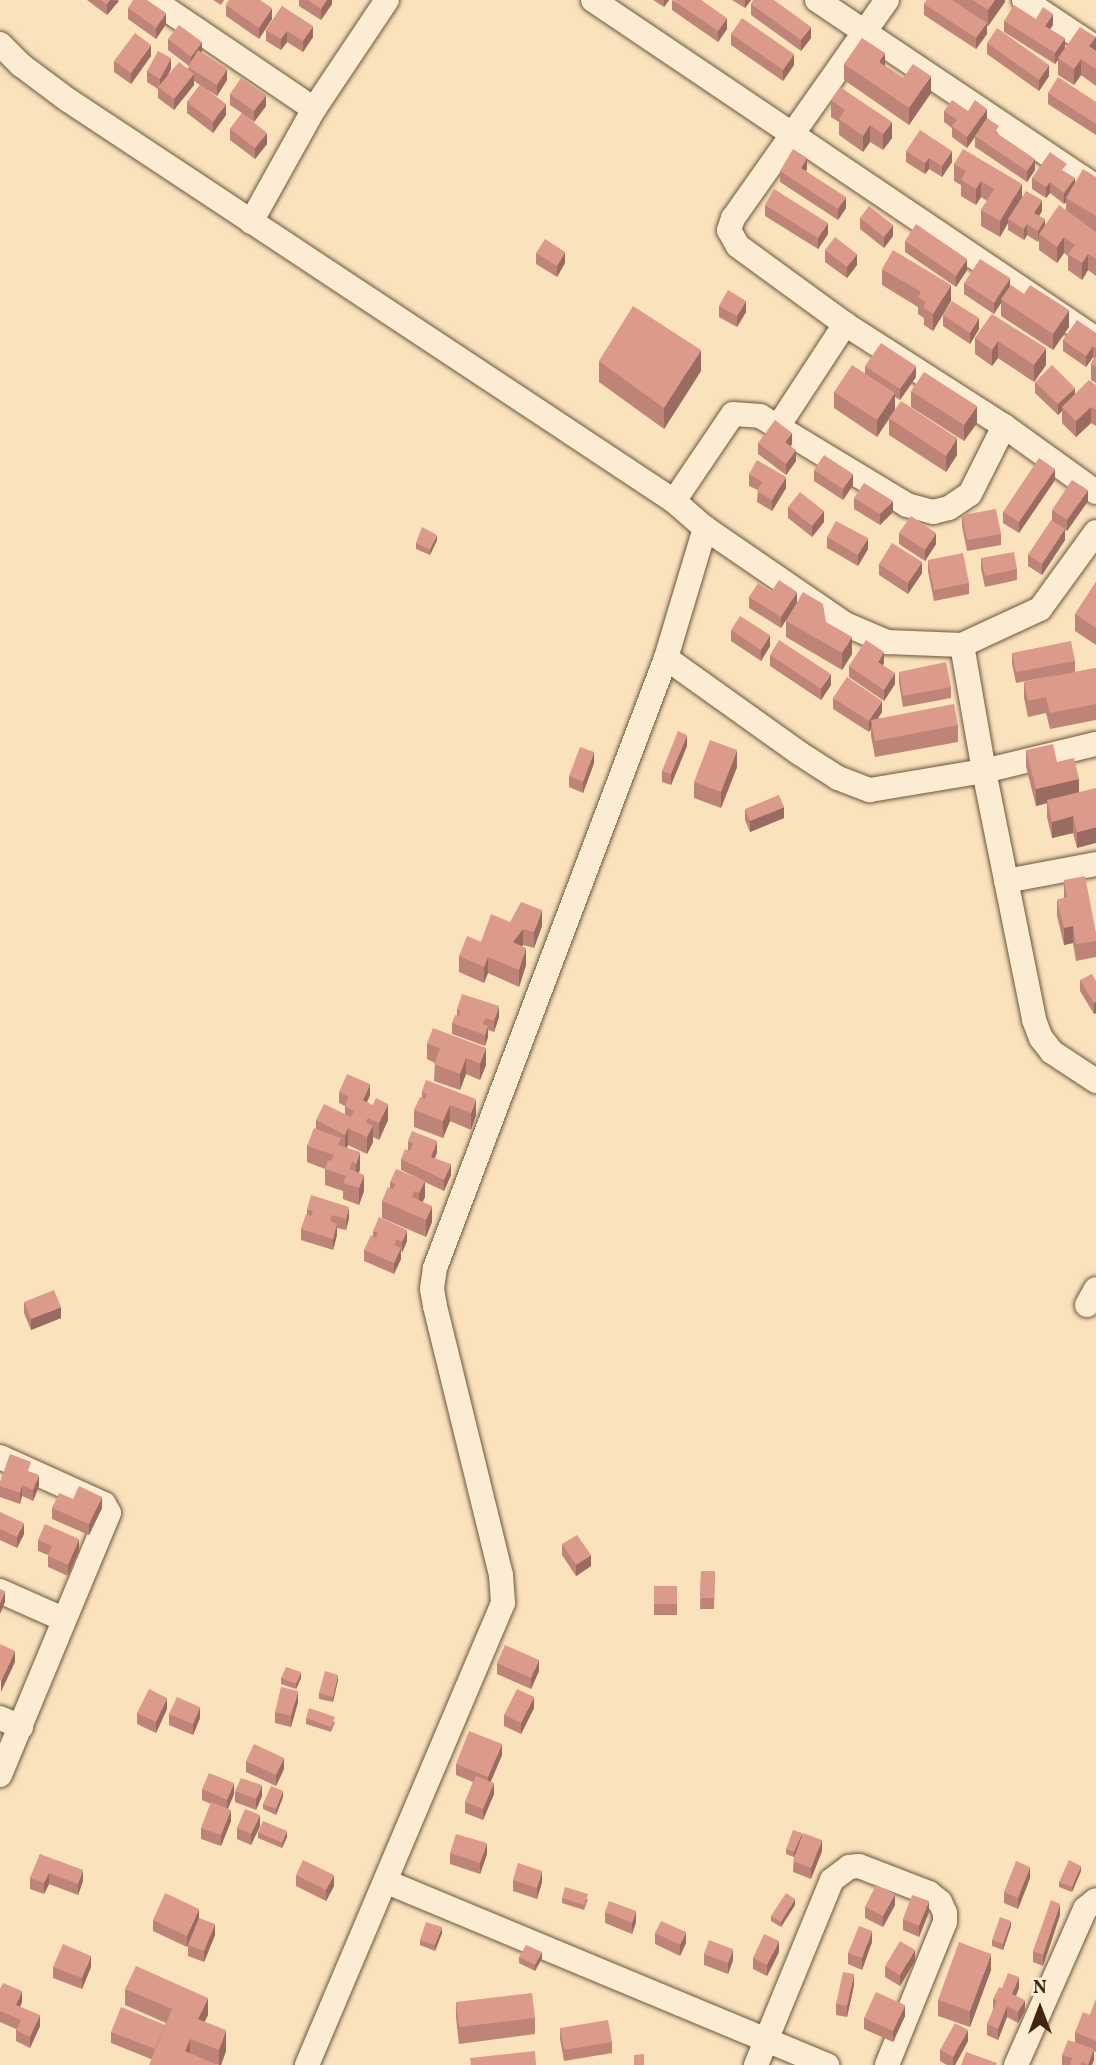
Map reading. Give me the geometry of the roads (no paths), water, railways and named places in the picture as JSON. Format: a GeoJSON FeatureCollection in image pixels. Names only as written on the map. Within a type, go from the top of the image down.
{"type":"FeatureCollection","features":[{"type":"Feature","properties":{"kind":"street"},"geometry":{"type":"LineString","coordinates":[[153,0],[314,109]]}},
{"type":"Feature","properties":{"kind":"street"},"geometry":{"type":"LineString","coordinates":[[593,0],[1096,340]]}},
{"type":"Feature","properties":{"kind":"street"},"geometry":{"type":"LineString","coordinates":[[817,0],[1096,187]]}},
{"type":"Feature","properties":{"kind":"street"},"geometry":{"type":"LineString","coordinates":[[887,0],[733,218],[729,230],[738,246],[845,324],[1004,426],[1096,492]]}},
{"type":"Feature","properties":{"kind":"street"},"geometry":{"type":"LineString","coordinates":[[1024,0],[1096,48]]}},
{"type":"Feature","properties":{"kind":"street"},"geometry":{"type":"LineString","coordinates":[[251,222],[314,109],[382,2]]}},
{"type":"Feature","properties":{"kind":"street"},"geometry":{"type":"LineString","coordinates":[[0,44],[21,65],[68,100],[674,501],[705,528],[856,628],[887,642],[962,645],[1040,609],[1096,532]]}},
{"type":"Feature","properties":{"kind":"street"},"geometry":{"type":"LineString","coordinates":[[779,425],[845,324]]}},
{"type":"Feature","properties":{"kind":"street"},"geometry":{"type":"LineString","coordinates":[[674,501],[733,414],[760,416],[779,425],[907,505],[933,512],[949,508],[970,494],[1004,426]]}},
{"type":"Feature","properties":{"kind":"street"},"geometry":{"type":"LineString","coordinates":[[307,2065],[387,1882],[503,1603],[501,1575],[435,1306],[432,1289],[435,1268],[666,658],[705,528]]}},
{"type":"Feature","properties":{"kind":"street"},"geometry":{"type":"LineString","coordinates":[[962,645],[984,771],[1034,1020],[1041,1038],[1052,1052],[1096,1081]]}},
{"type":"Feature","properties":{"kind":"street"},"geometry":{"type":"LineString","coordinates":[[666,658],[799,753],[856,786],[870,790],[984,771],[1096,744]]}},
{"type":"Feature","properties":{"kind":"street"},"geometry":{"type":"LineString","coordinates":[[1006,881],[1096,864]]}},
{"type":"Feature","properties":{"kind":"street"},"geometry":{"type":"LineString","coordinates":[[0,1457],[107,1506],[109,1513],[63,1619],[10,1722],[0,1774]]}},
{"type":"Feature","properties":{"kind":"street"},"geometry":{"type":"LineString","coordinates":[[0,1591],[63,1619]]}},
{"type":"Feature","properties":{"kind":"street"},"geometry":{"type":"LineString","coordinates":[[756,2065],[832,1880],[849,1867],[859,1866],[929,1893],[940,1902],[945,1913],[945,1922],[887,2065]]}},
{"type":"Feature","properties":{"kind":"street"},"geometry":{"type":"LineString","coordinates":[[387,1882],[827,2065]]}},
{"type":"Feature","properties":{"kind":"street"},"geometry":{"type":"LineString","coordinates":[[1016,2065],[1085,1909],[1096,1900]]}}]}
